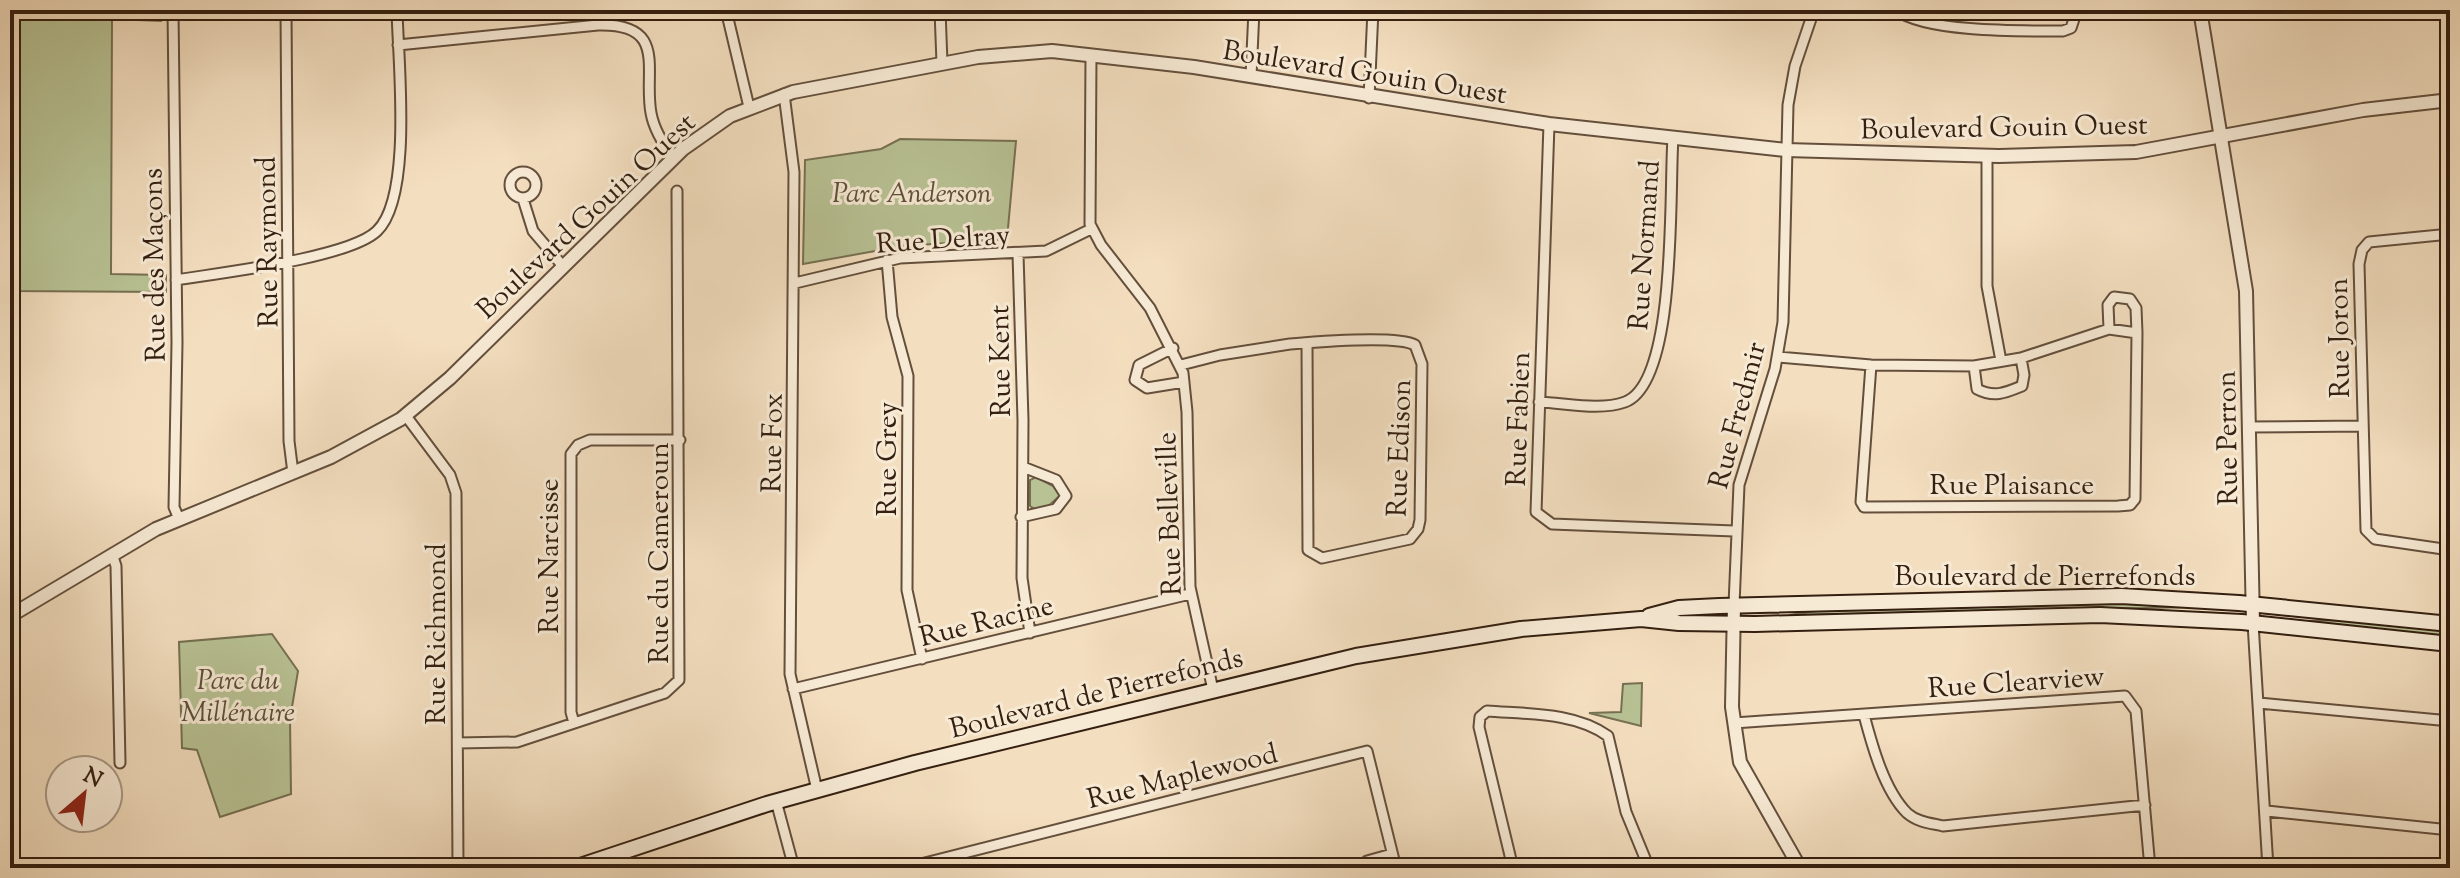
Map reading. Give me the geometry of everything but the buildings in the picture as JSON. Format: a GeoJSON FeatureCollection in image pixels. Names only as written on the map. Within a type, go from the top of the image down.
{"type":"FeatureCollection","features":[{"type":"Feature","properties":{"kind":"main road","name":"Boulevard de Pierrefonds"},"geometry":{"type":"LineString","coordinates":[[1641,619],[1679,608],[2054,595],[2253,604],[2450,624]]}},
{"type":"Feature","properties":{"kind":"main road","name":"Boulevard de Pierrefonds"},"geometry":{"type":"LineString","coordinates":[[574,868],[776,801],[1213,690],[1428,642],[1521,629],[1641,619],[1733,623],[2100,615],[2253,623],[2450,644]]}},
{"type":"Feature","properties":{"kind":"street","name":"Rue des Maçons"},"geometry":{"type":"LineString","coordinates":[[173,10],[176,280],[174,507],[179,519]]}},
{"type":"Feature","properties":{"kind":"street","name":"Rue Raymond"},"geometry":{"type":"LineString","coordinates":[[286,10],[289,441],[293,473]]}},
{"type":"Feature","properties":{"kind":"street"},"geometry":{"type":"LineString","coordinates":[[176,280],[289,260],[359,243],[378,231],[392,210],[400,178],[397,10]]}},
{"type":"Feature","properties":{"kind":"street"},"geometry":{"type":"LineString","coordinates":[[598,10],[598,25]]}},
{"type":"Feature","properties":{"kind":"street"},"geometry":{"type":"LineString","coordinates":[[726,10],[749,107]]}},
{"type":"Feature","properties":{"kind":"street"},"geometry":{"type":"LineString","coordinates":[[940,10],[942,63]]}},
{"type":"Feature","properties":{"kind":"street"},"geometry":{"type":"LineString","coordinates":[[1251,76],[1254,10]]}},
{"type":"Feature","properties":{"kind":"street"},"geometry":{"type":"LineString","coordinates":[[1369,98],[1373,10]]}},
{"type":"Feature","properties":{"kind":"street","name":"Rue Fredmir"},"geometry":{"type":"LineString","coordinates":[[1800,868],[1746,778],[1740,762],[1734,723],[1734,531],[1746,456],[1778,357],[1785,294],[1786,150],[1790,89],[1814,10]]}},
{"type":"Feature","properties":{"kind":"street"},"geometry":{"type":"LineString","coordinates":[[1896,10],[1935,22],[1980,30],[2063,31],[2071,28],[2077,10]]}},
{"type":"Feature","properties":{"kind":"street"},"geometry":{"type":"LineString","coordinates":[[1935,22],[1936,10]]}},
{"type":"Feature","properties":{"kind":"street","name":"Rue Perron"},"geometry":{"type":"LineString","coordinates":[[2200,10],[2246,282],[2253,623],[2267,811],[2268,868]]}},
{"type":"Feature","properties":{"kind":"street"},"geometry":{"type":"LineString","coordinates":[[398,45],[598,25],[631,30],[648,48],[652,76],[651,115],[661,141],[673,157]]}},
{"type":"Feature","properties":{"kind":"street","name":"Boulevard Gouin Ouest"},"geometry":{"type":"LineString","coordinates":[[10,616],[112,554],[179,519],[355,446],[406,416],[450,378],[673,157],[716,124],[784,94],[942,63],[1024,51],[1091,55],[1251,76],[1369,98],[1673,138],[1786,150],[1987,156],[2115,154],[2221,138],[2354,112],[2450,100]]}},
{"type":"Feature","properties":{"kind":"street"},"geometry":{"type":"LineString","coordinates":[[1091,55],[1088,213],[1091,229]]}},
{"type":"Feature","properties":{"kind":"street","name":"Rue Fox"},"geometry":{"type":"LineString","coordinates":[[784,94],[793,148],[793,689],[817,790]]}},
{"type":"Feature","properties":{"kind":"street","name":"Rue Fabien"},"geometry":{"type":"LineString","coordinates":[[1549,124],[1536,512],[1552,524],[1734,531]]}},
{"type":"Feature","properties":{"kind":"street","name":"Rue Normand"},"geometry":{"type":"LineString","coordinates":[[1539,402],[1605,405],[1627,401],[1646,387],[1665,322],[1673,138]]}},
{"type":"Feature","properties":{"kind":"street"},"geometry":{"type":"LineString","coordinates":[[1987,156],[1987,286],[2001,361]]}},
{"type":"Feature","properties":{"kind":"street","name":"Rue du Cameroun"},"geometry":{"type":"LineString","coordinates":[[458,743],[517,742],[669,691],[679,680],[677,191]]}},
{"type":"Feature","properties":{"kind":"street"},"geometry":{"type":"LineString","coordinates":[[523,199],[525,214],[537,237],[562,265]]}},
{"type":"Feature","properties":{"kind":"street","name":"Rue Delray"},"geometry":{"type":"LineString","coordinates":[[795,283],[887,260],[1018,254],[1060,247],[1091,229]]}},
{"type":"Feature","properties":{"kind":"street","name":"Rue Belleville"},"geometry":{"type":"LineString","coordinates":[[1091,229],[1145,299],[1181,365],[1190,594],[1213,690]]}},
{"type":"Feature","properties":{"kind":"street","name":"Rue Joron"},"geometry":{"type":"LineString","coordinates":[[2450,234],[2369,242],[2362,250],[2359,264],[2366,530],[2375,539],[2450,550]]}},
{"type":"Feature","properties":{"kind":"street","name":"Rue Kent"},"geometry":{"type":"LineString","coordinates":[[1018,254],[1023,593],[1030,633]]}},
{"type":"Feature","properties":{"kind":"street","name":"Rue Grey"},"geometry":{"type":"LineString","coordinates":[[887,260],[892,317],[908,376],[907,596],[922,659]]}},
{"type":"Feature","properties":{"kind":"street","name":"Rue Plaisance"},"geometry":{"type":"LineString","coordinates":[[1871,365],[1861,502],[1864,507],[2126,505],[2135,499],[2137,488],[2137,333],[2136,308],[2130,299],[2114,297],[2108,305],[2109,329]]}},
{"type":"Feature","properties":{"kind":"street"},"geometry":{"type":"LineString","coordinates":[[1778,357],[1871,365],[1974,366],[2021,358],[2109,329],[2137,333]]}},
{"type":"Feature","properties":{"kind":"street","name":"Rue Edison"},"geometry":{"type":"LineString","coordinates":[[1181,365],[1246,350],[1307,343],[1404,341],[1420,351],[1420,520],[1416,534],[1410,539],[1322,558],[1308,550],[1307,343]]}},
{"type":"Feature","properties":{"kind":"street"},"geometry":{"type":"LineString","coordinates":[[1173,348],[1139,365],[1135,380],[1147,388],[1184,382]]}},
{"type":"Feature","properties":{"kind":"street"},"geometry":{"type":"LineString","coordinates":[[1974,366],[1977,389],[1987,394],[2003,394],[2022,386],[2021,358]]}},
{"type":"Feature","properties":{"kind":"street","name":"Rue Richmond"},"geometry":{"type":"LineString","coordinates":[[406,416],[450,475],[456,493],[458,868]]}},
{"type":"Feature","properties":{"kind":"street","name":"Rue Joron"},"geometry":{"type":"LineString","coordinates":[[2249,427],[2362,426]]}},
{"type":"Feature","properties":{"kind":"street","name":"Rue Narcisse"},"geometry":{"type":"LineString","coordinates":[[574,723],[571,712],[571,454],[578,445],[590,440],[680,440]]}},
{"type":"Feature","properties":{"kind":"street"},"geometry":{"type":"LineString","coordinates":[[1021,517],[1050,512],[1060,507],[1066,496],[1056,480],[1023,467]]}},
{"type":"Feature","properties":{"kind":"street"},"geometry":{"type":"LineString","coordinates":[[112,554],[116,566],[120,754]]}},
{"type":"Feature","properties":{"kind":"street","name":"Rue Racine"},"geometry":{"type":"LineString","coordinates":[[793,689],[1190,594]]}},
{"type":"Feature","properties":{"kind":"street","name":"Rue Clearview"},"geometry":{"type":"LineString","coordinates":[[1734,723],[2125,696],[2136,711],[2150,868]]}},
{"type":"Feature","properties":{"kind":"street"},"geometry":{"type":"LineString","coordinates":[[2259,703],[2450,721]]}},
{"type":"Feature","properties":{"kind":"street"},"geometry":{"type":"LineString","coordinates":[[1513,868],[1479,727],[1480,717],[1487,711],[1551,716],[1592,724],[1608,736],[1626,812],[1649,868]]}},
{"type":"Feature","properties":{"kind":"street"},"geometry":{"type":"LineString","coordinates":[[1864,715],[1872,744],[1893,791],[1907,813],[1922,822],[1943,826],[2145,805]]}},
{"type":"Feature","properties":{"kind":"street","name":"Rue Maplewood"},"geometry":{"type":"LineString","coordinates":[[905,868],[1367,751],[1396,868]]}},
{"type":"Feature","properties":{"kind":"street"},"geometry":{"type":"LineString","coordinates":[[776,801],[794,868]]}},
{"type":"Feature","properties":{"kind":"street"},"geometry":{"type":"LineString","coordinates":[[2267,811],[2450,830]]}},
{"type":"Feature","properties":{"kind":"street"},"geometry":{"type":"LineString","coordinates":[[1361,868],[1367,861],[1392,854]]}},
{"type":"Feature","properties":{"kind":"green space"},"geometry":{"type":"Polygon","coordinates":[[[10,10],[161,10],[161,21],[112,19],[111,274],[166,275],[166,292],[10,291],[10,10]]]}},
{"type":"Feature","properties":{"kind":"green space","name":"Parc Anderson"},"geometry":{"type":"Polygon","coordinates":[[[900,139],[1016,141],[1007,239],[903,246],[803,264],[805,160],[881,149],[900,139]]]}},
{"type":"Feature","properties":{"kind":"green space"},"geometry":{"type":"Polygon","coordinates":[[[1036,477],[1053,486],[1061,495],[1047,507],[1036,510],[1030,506],[1030,480],[1036,477]]]}},
{"type":"Feature","properties":{"kind":"green space"},"geometry":{"type":"Polygon","coordinates":[[[2108,602],[2198,607],[1789,615],[1829,609],[2108,602]]]}},
{"type":"Feature","properties":{"kind":"green space"},"geometry":{"type":"Polygon","coordinates":[[[2345,620],[2450,631],[2450,637],[2305,621],[2345,620]]]}},
{"type":"Feature","properties":{"kind":"green space","name":"Parc du Millénaire"},"geometry":{"type":"Polygon","coordinates":[[[272,634],[298,671],[290,719],[291,794],[220,817],[197,750],[182,748],[179,642],[272,634]]]}},
{"type":"Feature","properties":{"kind":"green space"},"geometry":{"type":"Polygon","coordinates":[[[1642,683],[1641,726],[1589,713],[1621,712],[1623,684],[1642,683]]]}}]}
